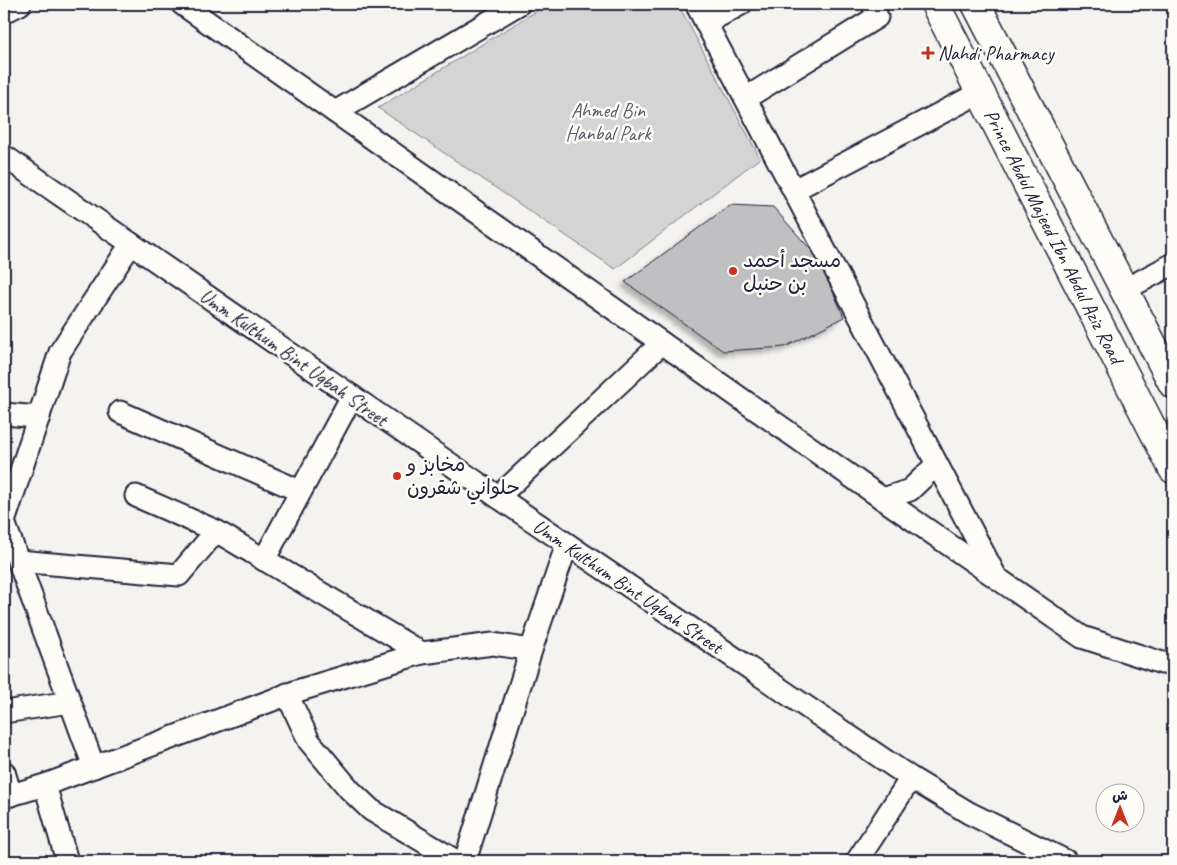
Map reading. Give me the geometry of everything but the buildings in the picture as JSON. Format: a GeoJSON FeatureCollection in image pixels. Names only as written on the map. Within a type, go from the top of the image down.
{"type":"FeatureCollection","features":[{"type":"Feature","properties":{"kind":"main road","name":"Prince Abdul Majeed Ibn Abdul Aziz Road"},"geometry":{"type":"LineString","coordinates":[[935,4],[1173,469]]}},
{"type":"Feature","properties":{"kind":"main road","name":"Prince Abdul Majeed Ibn Abdul Aziz Road"},"geometry":{"type":"LineString","coordinates":[[976,4],[1173,384]]}},
{"type":"Feature","properties":{"kind":"street"},"geometry":{"type":"LineString","coordinates":[[4,12],[20,4]]}},
{"type":"Feature","properties":{"kind":"street"},"geometry":{"type":"LineString","coordinates":[[182,4],[883,499],[1082,637],[1162,663],[1173,664]]}},
{"type":"Feature","properties":{"kind":"street"},"geometry":{"type":"LineString","coordinates":[[336,112],[519,4]]}},
{"type":"Feature","properties":{"kind":"street"},"geometry":{"type":"LineString","coordinates":[[696,4],[996,577]]}},
{"type":"Feature","properties":{"kind":"street"},"geometry":{"type":"LineString","coordinates":[[706,23],[741,4]]}},
{"type":"Feature","properties":{"kind":"street"},"geometry":{"type":"LineString","coordinates":[[746,98],[877,17],[874,4]]}},
{"type":"Feature","properties":{"kind":"street"},"geometry":{"type":"LineString","coordinates":[[794,190],[981,92]]}},
{"type":"Feature","properties":{"kind":"street","name":"Umm Kulthum Bint Uqbah Street"},"geometry":{"type":"LineString","coordinates":[[4,156],[498,497],[911,778],[969,813],[1066,861]]}},
{"type":"Feature","properties":{"kind":"street"},"geometry":{"type":"LineString","coordinates":[[94,767],[4,522],[60,352],[131,244]]}},
{"type":"Feature","properties":{"kind":"street"},"geometry":{"type":"LineString","coordinates":[[1124,290],[1173,264]]}},
{"type":"Feature","properties":{"kind":"street"},"geometry":{"type":"LineString","coordinates":[[498,497],[662,343]]}},
{"type":"Feature","properties":{"kind":"street"},"geometry":{"type":"LineString","coordinates":[[264,560],[352,396]]}},
{"type":"Feature","properties":{"kind":"street"},"geometry":{"type":"LineString","coordinates":[[120,412],[300,491]]}},
{"type":"Feature","properties":{"kind":"street"},"geometry":{"type":"LineString","coordinates":[[4,414],[39,417]]}},
{"type":"Feature","properties":{"kind":"street"},"geometry":{"type":"LineString","coordinates":[[883,499],[910,490],[936,465]]}},
{"type":"Feature","properties":{"kind":"street"},"geometry":{"type":"LineString","coordinates":[[136,496],[216,531],[422,653]]}},
{"type":"Feature","properties":{"kind":"street"},"geometry":{"type":"LineString","coordinates":[[18,561],[179,575],[216,531]]}},
{"type":"Feature","properties":{"kind":"street"},"geometry":{"type":"LineString","coordinates":[[465,861],[531,650],[567,544]]}},
{"type":"Feature","properties":{"kind":"street"},"geometry":{"type":"LineString","coordinates":[[4,772],[7,796],[45,785],[287,694],[422,653],[493,644],[531,650]]}},
{"type":"Feature","properties":{"kind":"street"},"geometry":{"type":"LineString","coordinates":[[287,694],[309,741],[350,790],[372,810],[456,861]]}},
{"type":"Feature","properties":{"kind":"street"},"geometry":{"type":"LineString","coordinates":[[4,712],[70,702]]}},
{"type":"Feature","properties":{"kind":"street"},"geometry":{"type":"LineString","coordinates":[[857,861],[911,778]]}},
{"type":"Feature","properties":{"kind":"street"},"geometry":{"type":"LineString","coordinates":[[45,785],[66,861]]}},
{"type":"Feature","properties":{"kind":"green space","name":"Ahmed Bin Hanbal Park"},"geometry":{"type":"Polygon","coordinates":[[[548,4],[678,4],[760,158],[615,269],[378,108],[548,4]]]}},
{"type":"Feature","properties":{"kind":"place","name":"Nahdi Pharmacy"},"geometry":{"type":"Point","coordinates":[928,53]}},
{"type":"Feature","properties":{"kind":"place","name":"مسجد أحمد بن حنبل"},"geometry":{"type":"Point","coordinates":[733,271]}},
{"type":"Feature","properties":{"kind":"place","name":"مخابز و حلواني شقرون"},"geometry":{"type":"Point","coordinates":[397,476]}}]}
